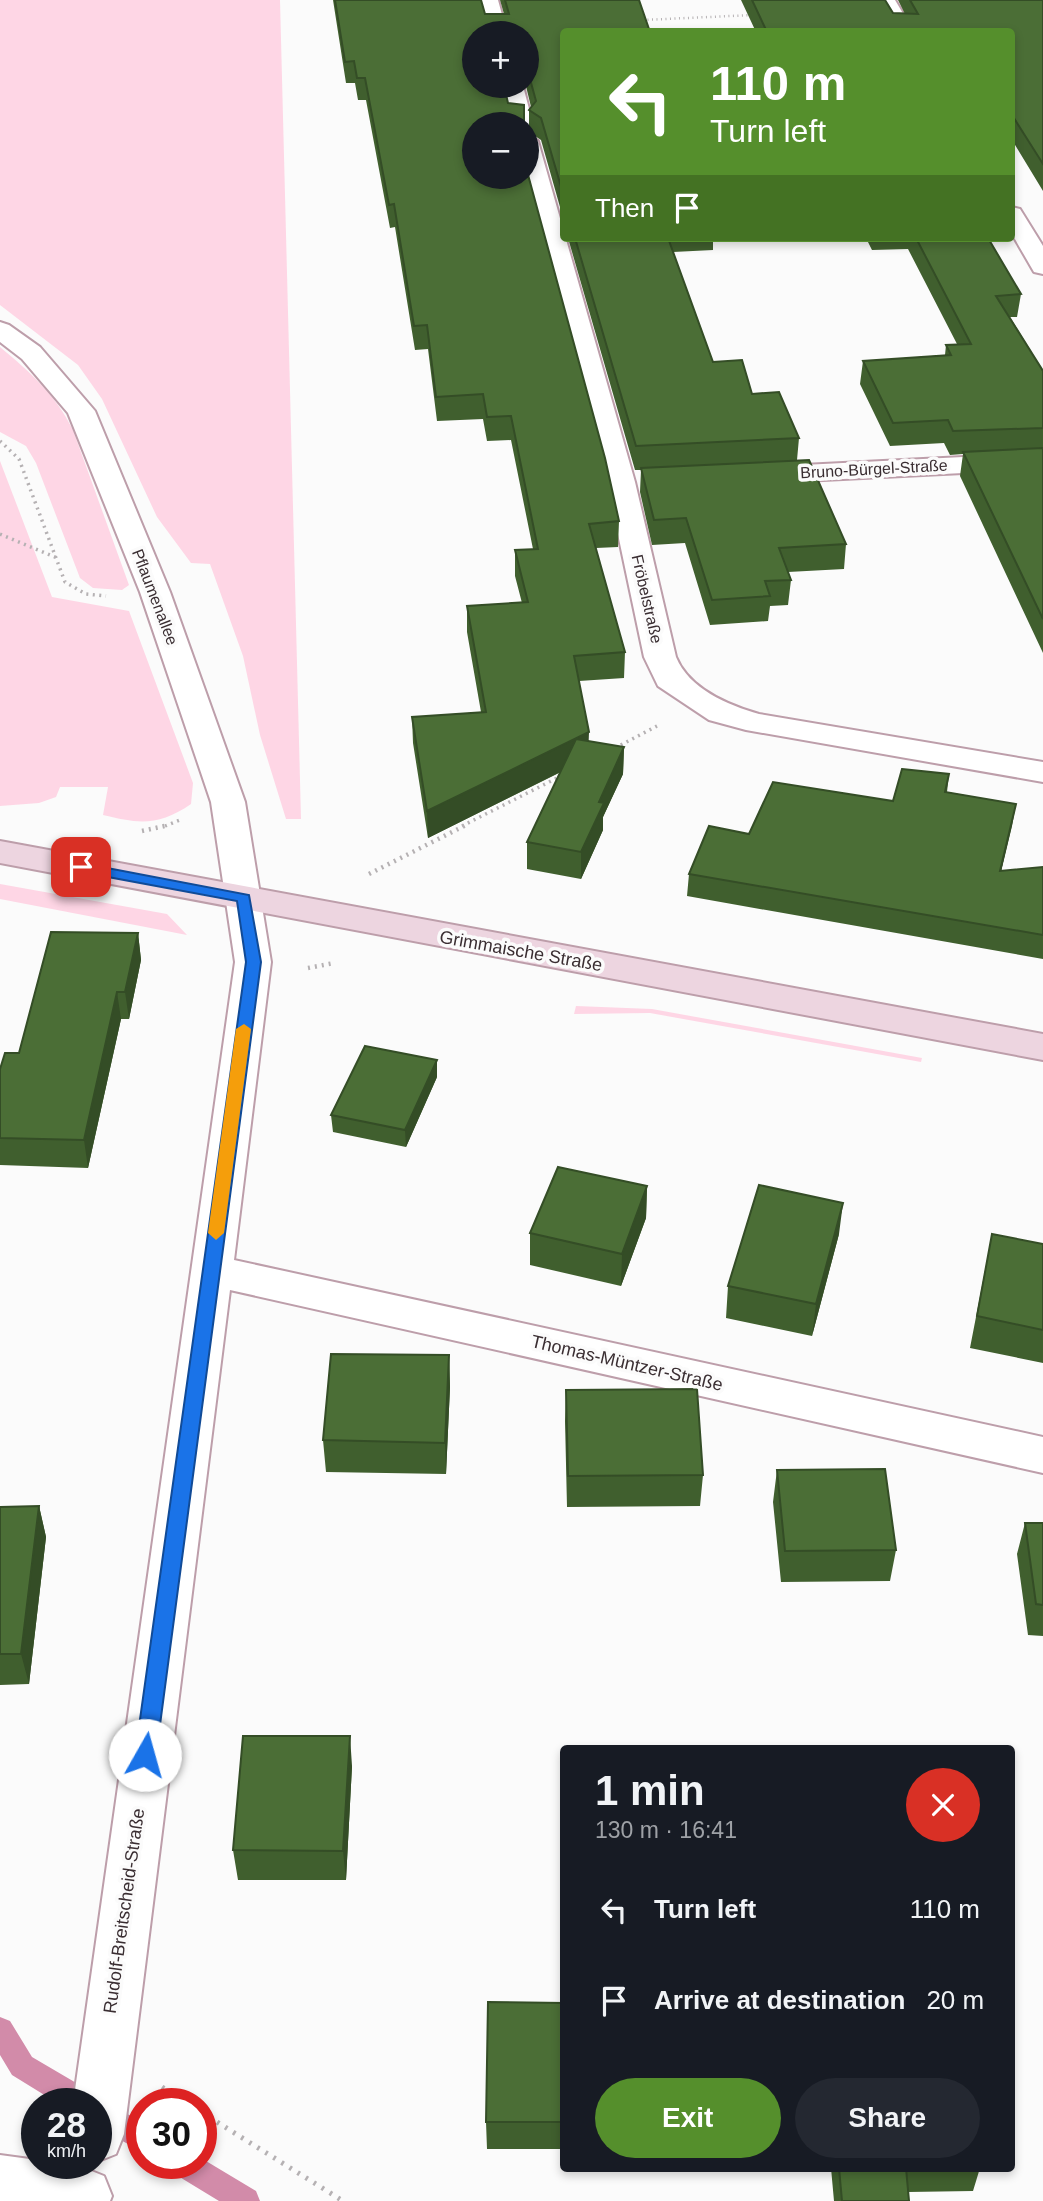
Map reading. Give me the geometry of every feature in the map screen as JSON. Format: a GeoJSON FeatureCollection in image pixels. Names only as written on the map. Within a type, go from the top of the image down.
{"type":"FeatureCollection","features":[{"type":"Feature","properties":{"kind":"main road","name":"Grimmaische Straße"},"geometry":{"type":"LineString","coordinates":[[0,852],[1043,1047]]}},
{"type":"Feature","properties":{"kind":"street"},"geometry":{"type":"LineString","coordinates":[[488,0],[494,21]]}},
{"type":"Feature","properties":{"kind":"street"},"geometry":{"type":"LineString","coordinates":[[885,0],[902,28]]}},
{"type":"Feature","properties":{"kind":"street","name":"Fröbelstraße"},"geometry":{"type":"LineString","coordinates":[[539,179],[634,482],[660,656],[669,679],[702,704],[757,723],[1043,772]]}},
{"type":"Feature","properties":{"kind":"street"},"geometry":{"type":"LineString","coordinates":[[1015,219],[1043,267]]}},
{"type":"Feature","properties":{"kind":"street","name":"Pflaumenallee"},"geometry":{"type":"LineString","coordinates":[[0,330],[31,353],[81,411],[158,601],[228,802],[244,898]]}},
{"type":"Feature","properties":{"kind":"street","name":"Bruno-Bürgel-Straße"},"geometry":{"type":"LineString","coordinates":[[730,477],[1043,461]]}},
{"type":"Feature","properties":{"kind":"street","name":"Rudolf-Breitscheid-Straße"},"geometry":{"type":"LineString","coordinates":[[102,2088],[253,962],[244,898]]}},
{"type":"Feature","properties":{"kind":"street","name":"Thomas-Müntzer-Straße"},"geometry":{"type":"LineString","coordinates":[[211,1270],[1043,1455]]}},
{"type":"Feature","properties":{"kind":"street"},"geometry":{"type":"LineString","coordinates":[[0,2183],[86,2187]]}},
{"type":"Feature","properties":{"kind":"path"},"geometry":{"type":"LineString","coordinates":[[632,20],[755,15]]}},
{"type":"Feature","properties":{"kind":"path"},"geometry":{"type":"LineString","coordinates":[[0,441],[19,459],[65,582],[86,594],[118,596]]}},
{"type":"Feature","properties":{"kind":"path"},"geometry":{"type":"LineString","coordinates":[[0,534],[57,558]]}},
{"type":"Feature","properties":{"kind":"path"},"geometry":{"type":"LineString","coordinates":[[603,755],[702,704]]}},
{"type":"Feature","properties":{"kind":"path"},"geometry":{"type":"LineString","coordinates":[[367,875],[565,774]]}},
{"type":"Feature","properties":{"kind":"path"},"geometry":{"type":"LineString","coordinates":[[217,2122],[343,2201]]}},
{"type":"Feature","properties":{"kind":"shaded area"},"geometry":{"type":"Polygon","coordinates":[[[0,0],[280,0],[301,819],[286,819],[260,735],[243,656],[210,564],[191,563],[157,517],[102,399],[78,365],[0,305],[0,0]]]}},
{"type":"Feature","properties":{"kind":"shaded area"},"geometry":{"type":"Polygon","coordinates":[[[0,347],[41,384],[73,430],[129,585],[122,590],[93,588],[80,578],[36,463],[26,446],[0,432],[0,347]]]}},
{"type":"Feature","properties":{"kind":"shaded area"},"geometry":{"type":"Polygon","coordinates":[[[0,461],[52,597],[129,611],[193,783],[191,804],[180,811],[159,820],[148,821],[103,815],[108,787],[60,787],[56,797],[39,803],[0,806],[0,461]]]}},
{"type":"Feature","properties":{"kind":"shaded area"},"geometry":{"type":"Polygon","coordinates":[[[0,884],[167,914],[187,935],[0,899],[0,884]]]}},
{"type":"Feature","properties":{"kind":"shaded area"},"geometry":{"type":"Polygon","coordinates":[[[576,1006],[652,1009],[922,1058],[921,1062],[650,1013],[574,1014],[576,1006]]]}},
{"type":"Feature","properties":{"kind":"building"},"geometry":{"type":"Polygon","coordinates":[[[335,0],[481,0],[485,14],[509,14],[505,0],[639,0],[649,28],[560,28],[560,183],[539,112],[529,110],[536,101],[535,98],[539,98],[539,21],[462,21],[462,98],[507,98],[508,103],[524,105],[524,112],[462,112],[462,189],[532,189],[605,458],[619,521],[589,524],[625,652],[574,656],[589,732],[427,811],[412,717],[486,712],[467,606],[528,602],[515,550],[538,549],[511,416],[487,417],[483,394],[436,397],[427,325],[414,326],[394,204],[389,205],[365,78],[357,78],[354,61],[345,62],[335,0]]]}},
{"type":"Feature","properties":{"kind":"building"},"geometry":{"type":"Polygon","coordinates":[[[752,0],[885,0],[893,13],[918,14],[910,0],[1043,0],[1043,164],[1015,120],[1015,28],[765,28],[752,0]]]}},
{"type":"Feature","properties":{"kind":"building"},"geometry":{"type":"Polygon","coordinates":[[[576,242],[669,242],[713,362],[742,360],[752,394],[779,392],[799,438],[636,446],[576,242]]]}},
{"type":"Feature","properties":{"kind":"building"},"geometry":{"type":"Polygon","coordinates":[[[918,242],[990,242],[1021,294],[996,296],[1043,371],[1043,428],[953,431],[948,420],[893,423],[863,361],[951,355],[946,345],[971,344],[918,242]]]}},
{"type":"Feature","properties":{"kind":"building"},"geometry":{"type":"Polygon","coordinates":[[[1043,448],[1043,619],[963,452],[1043,448]]]}},
{"type":"Feature","properties":{"kind":"building"},"geometry":{"type":"Polygon","coordinates":[[[809,460],[846,544],[779,548],[791,580],[765,581],[770,596],[712,600],[686,518],[654,520],[641,468],[809,460]]]}},
{"type":"Feature","properties":{"kind":"building"},"geometry":{"type":"Polygon","coordinates":[[[576,739],[624,747],[599,802],[604,803],[581,852],[527,842],[576,739]]]}},
{"type":"Feature","properties":{"kind":"building"},"geometry":{"type":"Polygon","coordinates":[[[902,769],[949,774],[945,792],[1016,804],[1000,871],[1043,867],[1043,935],[689,874],[709,826],[749,834],[773,782],[893,801],[902,769]]]}},
{"type":"Feature","properties":{"kind":"building"},"geometry":{"type":"Polygon","coordinates":[[[51,932],[138,933],[125,992],[117,992],[84,1140],[0,1138],[0,1069],[5,1053],[19,1053],[51,932]]]}},
{"type":"Feature","properties":{"kind":"building"},"geometry":{"type":"Polygon","coordinates":[[[365,1046],[437,1060],[405,1130],[331,1115],[365,1046]]]}},
{"type":"Feature","properties":{"kind":"building"},"geometry":{"type":"Polygon","coordinates":[[[558,1167],[647,1186],[622,1254],[530,1233],[558,1167]]]}},
{"type":"Feature","properties":{"kind":"building"},"geometry":{"type":"Polygon","coordinates":[[[759,1185],[843,1203],[816,1304],[728,1286],[759,1185]]]}},
{"type":"Feature","properties":{"kind":"building"},"geometry":{"type":"Polygon","coordinates":[[[992,1234],[1043,1244],[1043,1330],[977,1316],[992,1234]]]}},
{"type":"Feature","properties":{"kind":"building"},"geometry":{"type":"Polygon","coordinates":[[[331,1354],[449,1355],[445,1443],[323,1440],[331,1354]]]}},
{"type":"Feature","properties":{"kind":"building"},"geometry":{"type":"Polygon","coordinates":[[[697,1389],[703,1475],[568,1476],[566,1390],[697,1389]]]}},
{"type":"Feature","properties":{"kind":"building"},"geometry":{"type":"Polygon","coordinates":[[[885,1469],[896,1550],[785,1551],[777,1470],[885,1469]]]}},
{"type":"Feature","properties":{"kind":"building"},"geometry":{"type":"Polygon","coordinates":[[[39,1506],[21,1654],[0,1654],[0,1507],[39,1506]]]}},
{"type":"Feature","properties":{"kind":"building"},"geometry":{"type":"Polygon","coordinates":[[[1025,1523],[1043,1523],[1043,1605],[1036,1604],[1025,1523]]]}},
{"type":"Feature","properties":{"kind":"building"},"geometry":{"type":"Polygon","coordinates":[[[243,1736],[350,1736],[343,1851],[233,1850],[243,1736]]]}},
{"type":"Feature","properties":{"kind":"building"},"geometry":{"type":"Polygon","coordinates":[[[488,2002],[560,2003],[560,2122],[486,2122],[488,2002]]]}},
{"type":"Feature","properties":{"kind":"building"},"geometry":{"type":"Polygon","coordinates":[[[839,2172],[906,2172],[909,2201],[842,2201],[839,2172]]]}},
{"type":"Feature","properties":{"kind":"waterway"},"geometry":{"type":"LineString","coordinates":[[0,2030],[22,2066],[58,2088]]}},
{"type":"Feature","properties":{"kind":"waterway"},"geometry":{"type":"LineString","coordinates":[[112,2120],[126,2128]]}},
{"type":"Feature","properties":{"kind":"waterway"},"geometry":{"type":"LineString","coordinates":[[210,2179],[246,2201]]}},
{"type":"Feature","properties":{"kind":"slow traffic"},"geometry":{"type":"LineString","coordinates":[[216,1233],[244,1029]]}},
{"type":"Feature","properties":{"kind":"route"},"geometry":{"type":"LineString","coordinates":[[81,867],[244,898],[253,962],[145,1755]]}}]}
